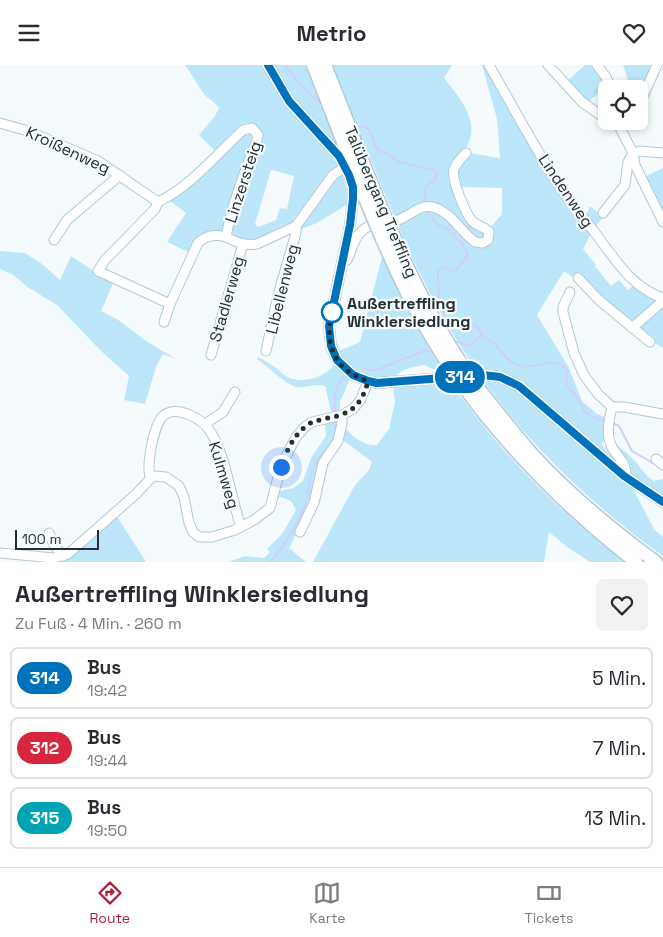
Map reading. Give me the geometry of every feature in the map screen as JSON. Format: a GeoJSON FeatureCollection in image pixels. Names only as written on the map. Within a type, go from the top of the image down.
{"type":"FeatureCollection","features":[{"type":"Feature","properties":{"kind":"highway","name":"Talübergang Treffling"},"geometry":{"type":"LineString","coordinates":[[313,65],[379,231],[406,291],[443,355],[490,413]]}},
{"type":"Feature","properties":{"kind":"highway","name":"Talübergang Treffling"},"geometry":{"type":"LineString","coordinates":[[325,65],[390,229],[417,286],[490,413]]}},
{"type":"Feature","properties":{"kind":"highway"},"geometry":{"type":"LineString","coordinates":[[490,413],[523,460],[554,493],[594,529],[636,562]]}},
{"type":"Feature","properties":{"kind":"highway"},"geometry":{"type":"LineString","coordinates":[[490,413],[576,498],[622,537],[656,562]]}},
{"type":"Feature","properties":{"kind":"main road"},"geometry":{"type":"LineString","coordinates":[[268,65],[289,101],[332,147],[345,167],[353,187],[352,213],[329,333],[333,353],[347,371],[368,381],[386,383],[483,375],[500,377],[510,381],[529,394],[624,476],[663,502]]}},
{"type":"Feature","properties":{"kind":"street","name":"Lindenweg"},"geometry":{"type":"LineString","coordinates":[[489,65],[558,184],[576,209],[629,275],[642,287],[663,299]]}},
{"type":"Feature","properties":{"kind":"street"},"geometry":{"type":"LineString","coordinates":[[548,65],[582,102],[598,113]]}},
{"type":"Feature","properties":{"kind":"street"},"geometry":{"type":"LineString","coordinates":[[597,65],[608,80]]}},
{"type":"Feature","properties":{"kind":"street"},"geometry":{"type":"LineString","coordinates":[[648,85],[657,65]]}},
{"type":"Feature","properties":{"kind":"street","name":"Kroißenweg"},"geometry":{"type":"LineString","coordinates":[[0,123],[28,131],[78,152],[108,167],[158,202]]}},
{"type":"Feature","properties":{"kind":"street","name":"Linzersteig"},"geometry":{"type":"LineString","coordinates":[[158,202],[172,194],[243,130],[252,128],[258,135],[257,140],[238,191],[226,237],[243,244],[257,244],[296,226],[333,175],[345,167]]}},
{"type":"Feature","properties":{"kind":"street"},"geometry":{"type":"LineString","coordinates":[[622,130],[633,153],[635,165],[663,223]]}},
{"type":"Feature","properties":{"kind":"street"},"geometry":{"type":"LineString","coordinates":[[633,153],[639,151],[663,153]]}},
{"type":"Feature","properties":{"kind":"street"},"geometry":{"type":"LineString","coordinates":[[347,259],[355,238],[362,230],[397,221],[426,207],[436,208],[441,211],[463,229],[475,242],[483,243],[488,240],[489,232],[484,227],[473,222],[457,189],[454,177],[457,164],[466,153]]}},
{"type":"Feature","properties":{"kind":"street","name":"Lindenweg"},"geometry":{"type":"LineString","coordinates":[[603,213],[627,182],[628,162],[633,153]]}},
{"type":"Feature","properties":{"kind":"street"},"geometry":{"type":"LineString","coordinates":[[54,240],[67,220],[120,175]]}},
{"type":"Feature","properties":{"kind":"street"},"geometry":{"type":"LineString","coordinates":[[158,202],[155,209],[105,260],[98,271],[170,304]]}},
{"type":"Feature","properties":{"kind":"street","name":"Libellenweg"},"geometry":{"type":"LineString","coordinates":[[266,351],[278,295],[296,233],[296,226]]}},
{"type":"Feature","properties":{"kind":"street"},"geometry":{"type":"LineString","coordinates":[[164,322],[170,304],[198,243],[206,237],[226,237]]}},
{"type":"Feature","properties":{"kind":"street","name":"Stadlerweg"},"geometry":{"type":"LineString","coordinates":[[211,355],[243,244]]}},
{"type":"Feature","properties":{"kind":"street"},"geometry":{"type":"LineString","coordinates":[[578,278],[600,301],[650,342]]}},
{"type":"Feature","properties":{"kind":"street"},"geometry":{"type":"LineString","coordinates":[[570,292],[563,312],[574,353],[584,375],[598,394],[612,407],[624,407],[663,414]]}},
{"type":"Feature","properties":{"kind":"street"},"geometry":{"type":"LineString","coordinates":[[632,328],[663,299]]}},
{"type":"Feature","properties":{"kind":"street"},"geometry":{"type":"LineString","coordinates":[[0,553],[54,558],[63,556],[74,550],[136,494],[150,478],[161,475],[179,486],[184,497],[188,523],[199,537],[212,537],[241,527],[270,508],[285,457],[301,431],[312,423],[338,416],[353,409],[361,399],[368,381]]}},
{"type":"Feature","properties":{"kind":"street","name":"Kulmweg"},"geometry":{"type":"LineString","coordinates":[[205,425],[223,412],[235,391]]}},
{"type":"Feature","properties":{"kind":"street"},"geometry":{"type":"LineString","coordinates":[[612,407],[609,422],[609,441],[625,465],[626,473],[624,476]]}},
{"type":"Feature","properties":{"kind":"street","name":"Kulmweg"},"geometry":{"type":"LineString","coordinates":[[150,478],[148,471],[155,430],[162,417],[169,413],[192,415],[205,425],[219,449],[241,527]]}},
{"type":"Feature","properties":{"kind":"street"},"geometry":{"type":"LineString","coordinates":[[300,532],[314,503],[323,463],[338,441],[342,423],[338,416]]}},
{"type":"Feature","properties":{"kind":"street"},"geometry":{"type":"LineString","coordinates":[[49,533],[54,545],[63,556]]}},
{"type":"Feature","properties":{"kind":"shaded area"},"geometry":{"type":"Polygon","coordinates":[[[185,65],[452,65],[444,78],[455,91],[471,122],[470,139],[453,166],[457,196],[487,234],[482,242],[434,206],[395,219],[369,155],[336,166],[295,222],[266,237],[248,242],[234,237],[230,229],[261,136],[252,125],[217,153],[199,135],[215,116],[219,108],[204,94],[185,65]],[[271,170],[255,224],[258,227],[276,220],[280,208],[287,209],[294,176],[271,170]]]}},
{"type":"Feature","properties":{"kind":"shaded area"},"geometry":{"type":"Polygon","coordinates":[[[482,65],[486,65],[583,223],[590,206],[603,217],[583,249],[595,266],[611,286],[619,280],[628,290],[635,284],[659,300],[633,323],[564,271],[537,315],[569,368],[582,401],[597,414],[607,418],[606,438],[601,444],[617,462],[619,461],[623,469],[532,392],[478,373],[434,301],[404,242],[397,223],[414,213],[434,209],[480,245],[490,228],[502,214],[502,188],[458,187],[456,170],[469,153],[500,158],[497,119],[482,65]]]}},
{"type":"Feature","properties":{"kind":"shaded area"},"geometry":{"type":"Polygon","coordinates":[[[585,65],[595,65],[605,80],[598,80],[598,94],[587,103],[566,82],[585,65]]]}},
{"type":"Feature","properties":{"kind":"shaded area"},"geometry":{"type":"Polygon","coordinates":[[[623,65],[654,65],[648,80],[628,80],[623,65]]]}},
{"type":"Feature","properties":{"kind":"shaded area"},"geometry":{"type":"Polygon","coordinates":[[[246,130],[255,135],[224,232],[217,233],[190,253],[167,242],[186,213],[168,199],[246,130]]]}},
{"type":"Feature","properties":{"kind":"shaded area"},"geometry":{"type":"Polygon","coordinates":[[[663,168],[663,209],[660,210],[644,177],[663,168]]]}},
{"type":"Feature","properties":{"kind":"shaded area"},"geometry":{"type":"Polygon","coordinates":[[[342,173],[348,204],[317,223],[299,230],[300,225],[333,179],[342,173]]]}},
{"type":"Feature","properties":{"kind":"shaded area"},"geometry":{"type":"Polygon","coordinates":[[[0,251],[25,253],[42,264],[60,280],[71,256],[95,272],[114,281],[101,311],[117,319],[146,341],[176,359],[163,354],[156,367],[145,404],[124,400],[129,376],[101,351],[57,305],[29,288],[12,274],[0,269],[0,251]]]}},
{"type":"Feature","properties":{"kind":"shaded area"},"geometry":{"type":"Polygon","coordinates":[[[382,257],[420,333],[447,376],[424,365],[402,371],[392,379],[383,380],[357,374],[337,352],[360,342],[382,257]]]}},
{"type":"Feature","properties":{"kind":"shaded area"},"geometry":{"type":"Polygon","coordinates":[[[663,304],[663,348],[653,342],[638,326],[663,304]]]}},
{"type":"Feature","properties":{"kind":"shaded area"},"geometry":{"type":"Polygon","coordinates":[[[258,357],[287,377],[299,380],[312,379],[319,376],[330,370],[334,365],[350,379],[340,402],[340,413],[332,415],[325,386],[292,386],[257,359],[258,357]]]}},
{"type":"Feature","properties":{"kind":"shaded area"},"geometry":{"type":"Polygon","coordinates":[[[482,379],[510,385],[632,487],[654,529],[663,537],[663,556],[637,537],[565,475],[522,429],[482,379]]]}},
{"type":"Feature","properties":{"kind":"shaded area"},"geometry":{"type":"Polygon","coordinates":[[[451,383],[509,456],[531,479],[576,522],[625,562],[590,562],[549,532],[544,562],[313,562],[355,485],[369,470],[372,462],[339,439],[344,427],[362,442],[377,445],[389,429],[395,402],[393,387],[451,383]]]}},
{"type":"Feature","properties":{"kind":"shaded area"},"geometry":{"type":"Polygon","coordinates":[[[339,419],[340,424],[310,507],[289,548],[306,562],[228,562],[245,556],[264,558],[270,552],[267,549],[282,534],[296,510],[291,501],[281,497],[276,498],[277,492],[293,488],[303,481],[311,458],[326,436],[325,425],[320,423],[339,419]]]}},
{"type":"Feature","properties":{"kind":"shaded area"},"geometry":{"type":"Polygon","coordinates":[[[612,438],[651,479],[654,481],[663,479],[663,499],[631,478],[630,472],[612,438]]]}},
{"type":"Feature","properties":{"kind":"shaded area"},"geometry":{"type":"Polygon","coordinates":[[[116,515],[146,562],[55,562],[116,515]]]}},
{"type":"Feature","properties":{"kind":"waterway"},"geometry":{"type":"LineString","coordinates":[[284,65],[309,94],[322,104]]}},
{"type":"Feature","properties":{"kind":"waterway"},"geometry":{"type":"LineString","coordinates":[[355,127],[366,127],[370,131],[375,146],[380,152],[387,153],[397,161],[435,171],[436,178],[426,187],[424,205]]}},
{"type":"Feature","properties":{"kind":"waterway"},"geometry":{"type":"LineString","coordinates":[[425,209],[437,224],[452,231],[466,249],[468,255],[453,272],[445,267],[438,271],[439,306],[446,319],[475,324],[482,335],[495,344],[515,364],[526,367],[552,363],[563,366],[568,372],[567,385],[577,397],[584,411],[590,416],[606,421]]}},
{"type":"Feature","properties":{"kind":"waterway"},"geometry":{"type":"LineString","coordinates":[[454,342],[468,346],[481,336]]}},
{"type":"Feature","properties":{"kind":"waterway"},"geometry":{"type":"LineString","coordinates":[[364,369],[379,369],[426,350],[434,353]]}},
{"type":"Feature","properties":{"kind":"waterway"},"geometry":{"type":"LineString","coordinates":[[335,413],[335,393],[344,377]]}},
{"type":"Feature","properties":{"kind":"waterway"},"geometry":{"type":"LineString","coordinates":[[335,420],[336,433]]}},
{"type":"Feature","properties":{"kind":"waterway"},"geometry":{"type":"LineString","coordinates":[[613,423],[619,426],[632,451],[658,466]]}},
{"type":"Feature","properties":{"kind":"waterway"},"geometry":{"type":"LineString","coordinates":[[270,562],[296,524],[306,503],[310,478],[316,462],[327,452]]}},
{"type":"Feature","properties":{"kind":"bus line","name":"314"},"geometry":{"type":"LineString","coordinates":[[268,65],[289,101],[339,156],[353,187],[350,225],[329,326],[329,341],[333,353],[341,365],[353,375],[377,383],[483,375],[500,377],[510,381],[529,394],[635,485],[663,502]]}},
{"type":"Feature","properties":{"kind":"place","name":"Außertreffling Winklersiedlung"},"geometry":{"type":"Point","coordinates":[332,312]}},
{"type":"Feature","properties":{"kind":"route"},"geometry":{"type":"LineString","coordinates":[[281,467],[291,444],[306,426],[348,413],[361,399],[368,381],[347,371],[333,353],[329,341],[329,326],[332,312]]}}]}
